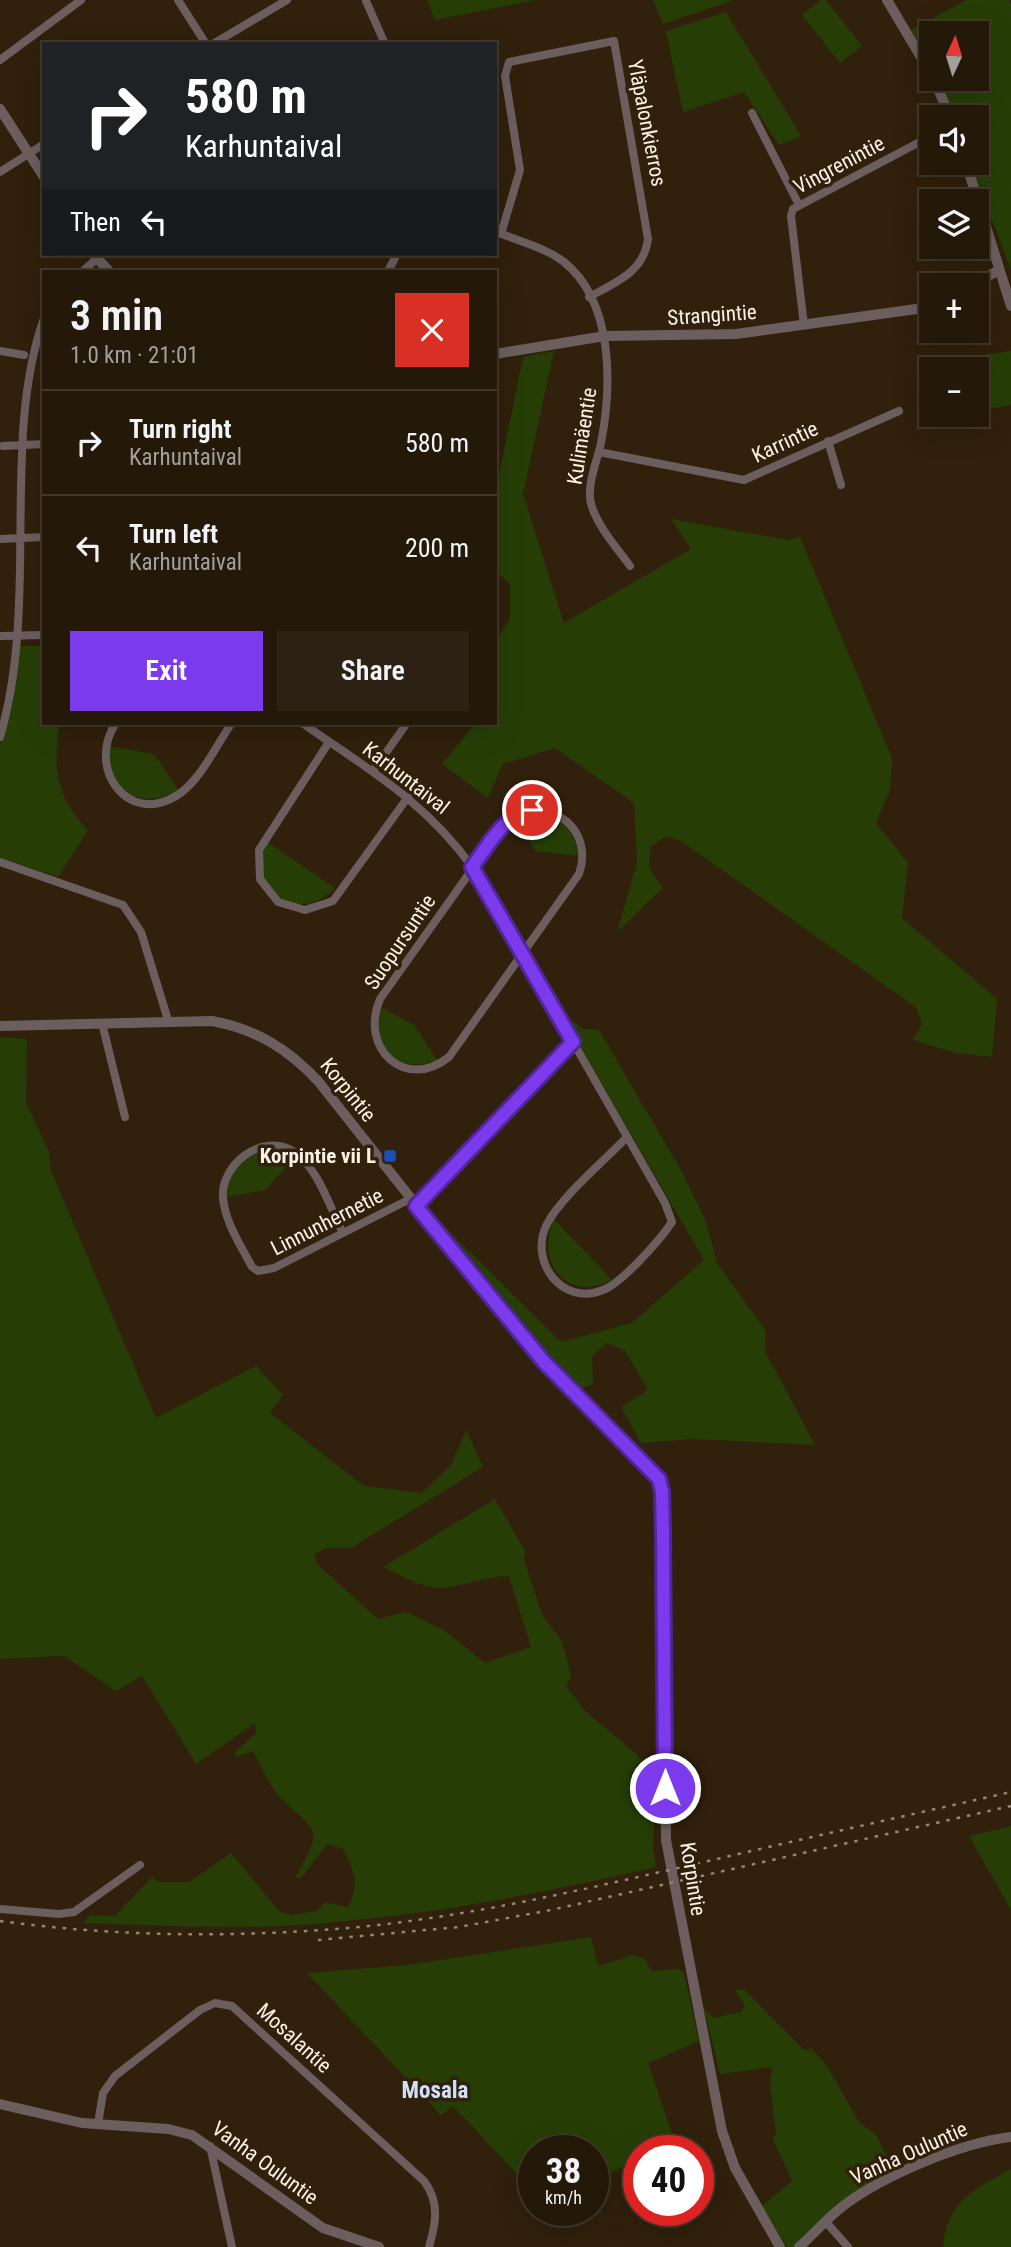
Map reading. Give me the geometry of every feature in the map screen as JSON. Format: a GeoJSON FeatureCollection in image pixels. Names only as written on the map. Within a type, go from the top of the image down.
{"type":"FeatureCollection","features":[{"type":"Feature","properties":{"kind":"street"},"geometry":{"type":"LineString","coordinates":[[0,60],[80,0]]}},
{"type":"Feature","properties":{"kind":"street"},"geometry":{"type":"LineString","coordinates":[[178,0],[205,42]]}},
{"type":"Feature","properties":{"kind":"street"},"geometry":{"type":"LineString","coordinates":[[216,42],[287,0]]}},
{"type":"Feature","properties":{"kind":"street"},"geometry":{"type":"LineString","coordinates":[[887,0],[919,54]]}},
{"type":"Feature","properties":{"kind":"street"},"geometry":{"type":"LineString","coordinates":[[366,1],[384,42]]}},
{"type":"Feature","properties":{"kind":"street","name":"Yläpalonkierros"},"geometry":{"type":"LineString","coordinates":[[498,233],[520,170],[505,76],[509,62],[614,41],[649,239],[636,268],[589,297]]}},
{"type":"Feature","properties":{"kind":"street"},"geometry":{"type":"LineString","coordinates":[[0,110],[42,174]]}},
{"type":"Feature","properties":{"kind":"street"},"geometry":{"type":"LineString","coordinates":[[752,113],[799,205]]}},
{"type":"Feature","properties":{"kind":"street","name":"Vingrenintie"},"geometry":{"type":"LineString","coordinates":[[804,325],[791,216],[799,205],[919,142]]}},
{"type":"Feature","properties":{"kind":"street"},"geometry":{"type":"LineString","coordinates":[[0,172],[42,145]]}},
{"type":"Feature","properties":{"kind":"street"},"geometry":{"type":"LineString","coordinates":[[970,175],[1011,306]]}},
{"type":"Feature","properties":{"kind":"street","name":"Kulimäentie"},"geometry":{"type":"LineString","coordinates":[[498,233],[563,261],[574,271],[589,297],[605,336],[609,392],[593,477],[592,507],[630,566]]}},
{"type":"Feature","properties":{"kind":"street"},"geometry":{"type":"LineString","coordinates":[[84,270],[96,256]]}},
{"type":"Feature","properties":{"kind":"street"},"geometry":{"type":"LineString","coordinates":[[389,270],[395,258]]}},
{"type":"Feature","properties":{"kind":"street"},"geometry":{"type":"LineString","coordinates":[[989,276],[999,270]]}},
{"type":"Feature","properties":{"kind":"street","name":"Strangintie"},"geometry":{"type":"LineString","coordinates":[[497,354],[605,336],[692,337],[919,309]]}},
{"type":"Feature","properties":{"kind":"street"},"geometry":{"type":"LineString","coordinates":[[19,367],[42,322]]}},
{"type":"Feature","properties":{"kind":"street"},"geometry":{"type":"LineString","coordinates":[[0,351],[24,355]]}},
{"type":"Feature","properties":{"kind":"street","name":"Karrintie"},"geometry":{"type":"LineString","coordinates":[[599,452],[744,480],[899,411]]}},
{"type":"Feature","properties":{"kind":"street"},"geometry":{"type":"LineString","coordinates":[[5,433],[3,446],[6,459]]}},
{"type":"Feature","properties":{"kind":"street"},"geometry":{"type":"LineString","coordinates":[[828,441],[841,485]]}},
{"type":"Feature","properties":{"kind":"street"},"geometry":{"type":"LineString","coordinates":[[3,446],[42,444]]}},
{"type":"Feature","properties":{"kind":"street"},"geometry":{"type":"LineString","coordinates":[[8,525],[4,539],[9,552]]}},
{"type":"Feature","properties":{"kind":"street"},"geometry":{"type":"LineString","coordinates":[[4,539],[42,537]]}},
{"type":"Feature","properties":{"kind":"street"},"geometry":{"type":"LineString","coordinates":[[0,737],[12,680],[10,566]]}},
{"type":"Feature","properties":{"kind":"street"},"geometry":{"type":"LineString","coordinates":[[0,636],[42,635]]}},
{"type":"Feature","properties":{"kind":"street"},"geometry":{"type":"LineString","coordinates":[[115,725],[104,747],[107,774],[126,796],[153,803],[167,801],[185,789],[231,725]]}},
{"type":"Feature","properties":{"kind":"street","name":"Karhuntaival"},"geometry":{"type":"LineString","coordinates":[[305,725],[408,797],[441,827],[472,867],[665,1203],[671,1222],[610,1287],[589,1294],[567,1290],[550,1276],[543,1262],[542,1247],[546,1226],[627,1137]]}},
{"type":"Feature","properties":{"kind":"street"},"geometry":{"type":"LineString","coordinates":[[373,771],[406,725]]}},
{"type":"Feature","properties":{"kind":"street"},"geometry":{"type":"LineString","coordinates":[[329,742],[259,850],[260,879],[278,902],[305,910],[333,901],[408,797]]}},
{"type":"Feature","properties":{"kind":"street","name":"Suopursuntie"},"geometry":{"type":"LineString","coordinates":[[539,810],[554,813],[567,821],[576,832],[583,853],[579,874],[454,1052],[443,1062],[415,1069],[400,1066],[383,1052],[374,1029],[380,999],[472,867],[505,823],[524,812],[539,810]]}},
{"type":"Feature","properties":{"kind":"street"},"geometry":{"type":"LineString","coordinates":[[0,862],[123,905],[141,932],[169,1020]]}},
{"type":"Feature","properties":{"kind":"street","name":"Korpintie"},"geometry":{"type":"LineString","coordinates":[[0,1026],[212,1021],[237,1026],[260,1035],[290,1053],[318,1081],[545,1363],[659,1479],[662,1491],[666,1840],[674,1893],[722,2131],[735,2168],[780,2247]]}},
{"type":"Feature","properties":{"kind":"street"},"geometry":{"type":"LineString","coordinates":[[102,1023],[125,1117]]}},
{"type":"Feature","properties":{"kind":"street"},"geometry":{"type":"LineString","coordinates":[[413,1202],[573,1042]]}},
{"type":"Feature","properties":{"kind":"street","name":"Linnunhernetie"},"geometry":{"type":"LineString","coordinates":[[343,1233],[303,1160],[282,1147],[253,1149],[231,1170],[222,1191],[223,1201],[233,1231],[258,1271],[274,1268],[413,1202]]}},
{"type":"Feature","properties":{"kind":"street"},"geometry":{"type":"LineString","coordinates":[[0,1909],[60,1914],[74,1912],[140,1865]]}},
{"type":"Feature","properties":{"kind":"street","name":"Mosalantie"},"geometry":{"type":"LineString","coordinates":[[98,2124],[103,2093],[116,2076],[200,2010],[215,2003],[232,2006],[424,2181],[431,2191],[435,2205],[429,2247]]}},
{"type":"Feature","properties":{"kind":"street","name":"Vanha Ouluntie"},"geometry":{"type":"LineString","coordinates":[[0,2104],[98,2124],[168,2129],[192,2136],[210,2146],[293,2209],[323,2228],[379,2247]]}},
{"type":"Feature","properties":{"kind":"street","name":"Vanha Ouluntie"},"geometry":{"type":"LineString","coordinates":[[799,2247],[859,2194],[932,2159],[980,2141],[1011,2137]]}},
{"type":"Feature","properties":{"kind":"street"},"geometry":{"type":"LineString","coordinates":[[210,2146],[232,2247]]}},
{"type":"Feature","properties":{"kind":"street"},"geometry":{"type":"LineString","coordinates":[[826,2222],[848,2247]]}},
{"type":"Feature","properties":{"kind":"green space"},"geometry":{"type":"Polygon","coordinates":[[[427,0],[536,0],[435,20],[427,0]]]}},
{"type":"Feature","properties":{"kind":"green space"},"geometry":{"type":"Polygon","coordinates":[[[653,0],[734,0],[663,24],[653,0]]]}},
{"type":"Feature","properties":{"kind":"green space"},"geometry":{"type":"Polygon","coordinates":[[[821,0],[826,0],[862,46],[840,63],[802,15],[821,0]]]}},
{"type":"Feature","properties":{"kind":"green space"},"geometry":{"type":"Polygon","coordinates":[[[966,0],[1009,0],[1011,4],[1011,269],[989,212],[989,189],[980,189],[975,175],[989,175],[989,105],[950,105],[944,91],[989,91],[989,21],[928,21],[966,0]]]}},
{"type":"Feature","properties":{"kind":"green space"},"geometry":{"type":"Polygon","coordinates":[[[726,12],[801,136],[779,145],[744,92],[683,112],[666,31],[726,12]]]}},
{"type":"Feature","properties":{"kind":"green space"},"geometry":{"type":"Polygon","coordinates":[[[919,26],[919,43],[911,30],[919,26]]]}},
{"type":"Feature","properties":{"kind":"green space"},"geometry":{"type":"Polygon","coordinates":[[[554,351],[523,494],[564,623],[691,549],[671,519],[788,540],[800,537],[892,758],[890,790],[876,823],[908,863],[902,918],[997,999],[992,1057],[956,1053],[913,1040],[922,1024],[917,1008],[681,841],[666,836],[650,847],[649,868],[663,888],[617,932],[637,863],[634,803],[555,748],[503,764],[488,798],[442,764],[474,725],[497,725],[497,639],[510,619],[510,583],[497,573],[497,485],[523,357],[554,351]]]}},
{"type":"Feature","properties":{"kind":"green space"},"geometry":{"type":"Polygon","coordinates":[[[1011,351],[1011,405],[989,409],[989,357],[968,357],[1011,351]]]}},
{"type":"Feature","properties":{"kind":"green space"},"geometry":{"type":"Polygon","coordinates":[[[18,646],[42,646],[42,725],[60,725],[56,754],[59,781],[69,805],[88,830],[58,877],[0,858],[0,746],[13,703],[18,646]]]}},
{"type":"Feature","properties":{"kind":"green space"},"geometry":{"type":"Polygon","coordinates":[[[108,746],[154,754],[178,790],[160,797],[141,798],[123,790],[111,774],[108,746]]]}},
{"type":"Feature","properties":{"kind":"green space"},"geometry":{"type":"Polygon","coordinates":[[[532,814],[550,817],[564,825],[577,846],[579,856],[535,851],[516,819],[532,814]]]}},
{"type":"Feature","properties":{"kind":"green space"},"geometry":{"type":"Polygon","coordinates":[[[267,842],[335,888],[321,899],[306,904],[291,903],[279,898],[269,888],[263,875],[262,860],[267,842]]]}},
{"type":"Feature","properties":{"kind":"green space"},"geometry":{"type":"Polygon","coordinates":[[[381,1007],[414,1025],[438,1061],[410,1064],[390,1055],[380,1035],[381,1007]]]}},
{"type":"Feature","properties":{"kind":"green space"},"geometry":{"type":"Polygon","coordinates":[[[562,1015],[584,1029],[599,1030],[682,1172],[706,1221],[717,1263],[765,1330],[766,1353],[815,1445],[693,1439],[641,1443],[621,1407],[648,1390],[625,1351],[607,1343],[592,1356],[593,1384],[580,1389],[574,1385],[449,1231],[561,1342],[632,1323],[704,1260],[562,1015]]]}},
{"type":"Feature","properties":{"kind":"green space"},"geometry":{"type":"Polygon","coordinates":[[[0,1037],[27,1039],[26,1103],[49,1151],[50,1168],[156,1418],[256,1366],[283,1395],[270,1413],[364,1486],[422,1493],[451,1465],[466,1430],[483,1467],[351,1548],[326,1548],[315,1554],[317,1564],[378,1619],[406,1612],[444,1630],[485,1663],[531,1647],[509,1576],[437,1588],[413,1581],[383,1567],[495,1499],[525,1551],[524,1559],[542,1615],[562,1641],[571,1676],[566,1686],[584,1710],[656,1771],[653,1847],[656,1867],[470,1905],[328,1923],[232,1927],[83,1923],[90,1915],[115,1916],[152,1877],[158,1882],[189,1882],[231,1853],[280,1912],[291,1915],[317,1911],[325,1902],[348,1907],[355,1883],[350,1862],[342,1848],[327,1844],[301,1878],[295,1878],[310,1849],[313,1833],[304,1819],[273,1788],[253,1751],[236,1757],[235,1752],[256,1733],[255,1723],[196,1764],[142,1676],[116,1691],[64,1656],[0,1659],[0,1037]]]}},
{"type":"Feature","properties":{"kind":"green space"},"geometry":{"type":"Polygon","coordinates":[[[266,1148],[281,1149],[296,1157],[265,1190],[225,1197],[232,1172],[251,1156],[266,1148]]]}},
{"type":"Feature","properties":{"kind":"green space"},"geometry":{"type":"Polygon","coordinates":[[[554,1219],[612,1280],[596,1286],[581,1286],[568,1282],[559,1275],[552,1264],[549,1250],[549,1235],[554,1219]]]}},
{"type":"Feature","properties":{"kind":"green space"},"geometry":{"type":"Polygon","coordinates":[[[1011,1826],[1011,1910],[969,1836],[1011,1826]]]}},
{"type":"Feature","properties":{"kind":"green space"},"geometry":{"type":"Polygon","coordinates":[[[591,1937],[598,1966],[633,1955],[645,1959],[652,1971],[680,1969],[684,1973],[699,2041],[648,2063],[673,2135],[623,2135],[623,2167],[609,2174],[609,2135],[518,2135],[518,2175],[453,2106],[441,2115],[307,1973],[408,1965],[591,1937]]]}},
{"type":"Feature","properties":{"kind":"green space"},"geometry":{"type":"Polygon","coordinates":[[[735,1990],[745,1990],[805,2051],[811,2048],[827,2066],[859,2122],[876,2135],[894,2170],[836,2204],[794,2247],[787,2247],[762,2206],[792,2181],[773,2139],[776,2134],[770,2084],[772,2067],[720,2074],[704,2008],[714,2018],[741,2012],[745,2006],[735,1990]]]}},
{"type":"Feature","properties":{"kind":"green space"},"geometry":{"type":"Polygon","coordinates":[[[1011,2169],[1011,2247],[943,2247],[950,2218],[956,2208],[974,2191],[1011,2169]]]}},
{"type":"Feature","properties":{"kind":"railway"},"geometry":{"type":"LineString","coordinates":[[0,1921],[89,1930],[179,1934],[314,1931],[401,1922],[567,1893],[1011,1792]]}},
{"type":"Feature","properties":{"kind":"railway"},"geometry":{"type":"LineString","coordinates":[[318,1940],[459,1927],[551,1910],[1011,1806]]}},
{"type":"Feature","properties":{"kind":"place","name":"Korpintie vii L"},"geometry":{"type":"Point","coordinates":[390,1156]}},
{"type":"Feature","properties":{"kind":"district","name":"Mosala"},"geometry":{"type":"Point","coordinates":[435,2090]}},
{"type":"Feature","properties":{"kind":"route"},"geometry":{"type":"LineString","coordinates":[[532,810],[510,818],[472,867],[573,1042],[416,1206],[545,1363],[659,1479],[662,1491],[663,1534],[665,1788]]}}]}
